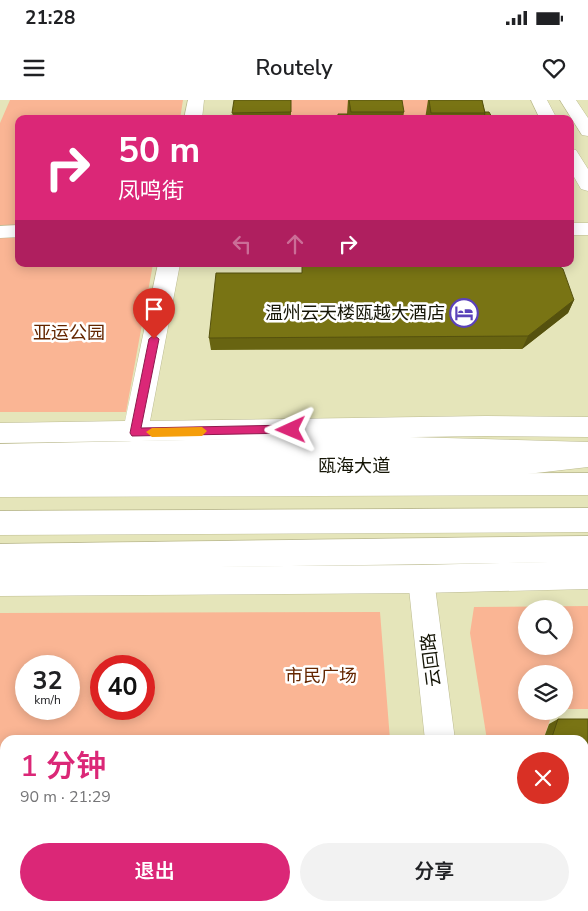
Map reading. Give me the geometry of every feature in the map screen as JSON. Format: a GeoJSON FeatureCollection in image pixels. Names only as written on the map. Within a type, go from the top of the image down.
{"type":"FeatureCollection","features":[{"type":"Feature","properties":{"kind":"main road"},"geometry":{"type":"LineString","coordinates":[[194,115],[196,100]]}},
{"type":"Feature","properties":{"kind":"main road"},"geometry":{"type":"LineString","coordinates":[[539,100],[547,115]]}},
{"type":"Feature","properties":{"kind":"main road"},"geometry":{"type":"LineString","coordinates":[[568,100],[588,131]]}},
{"type":"Feature","properties":{"kind":"main road"},"geometry":{"type":"LineString","coordinates":[[574,161],[588,185]]}},
{"type":"Feature","properties":{"kind":"main road"},"geometry":{"type":"LineString","coordinates":[[574,229],[588,230]]}},
{"type":"Feature","properties":{"kind":"main road"},"geometry":{"type":"LineString","coordinates":[[0,232],[15,231]]}},
{"type":"Feature","properties":{"kind":"main road"},"geometry":{"type":"LineString","coordinates":[[135,433],[168,267]]}},
{"type":"Feature","properties":{"kind":"main road"},"geometry":{"type":"LineString","coordinates":[[0,433],[135,433],[476,426],[588,427]]}},
{"type":"Feature","properties":{"kind":"main road"},"geometry":{"type":"LineString","coordinates":[[0,454],[373,448],[588,455]]}},
{"type":"Feature","properties":{"kind":"main road","name":"瓯海大道"},"geometry":{"type":"LineString","coordinates":[[0,468],[510,466],[588,455]]}},
{"type":"Feature","properties":{"kind":"main road","name":"瓯海大道"},"geometry":{"type":"LineString","coordinates":[[0,486],[588,484]]}},
{"type":"Feature","properties":{"kind":"main road"},"geometry":{"type":"LineString","coordinates":[[0,523],[588,520]]}},
{"type":"Feature","properties":{"kind":"main road"},"geometry":{"type":"LineString","coordinates":[[0,557],[588,549]]}},
{"type":"Feature","properties":{"kind":"main road"},"geometry":{"type":"LineString","coordinates":[[0,582],[422,579],[588,575]]}},
{"type":"Feature","properties":{"kind":"street","name":"云回路"},"geometry":{"type":"LineString","coordinates":[[422,579],[439,735]]}},
{"type":"Feature","properties":{"kind":"green space","name":"亚运公园"},"geometry":{"type":"Polygon","coordinates":[[[10,100],[183,100],[181,115],[15,115],[15,267],[152,267],[126,412],[0,412],[0,123],[10,100]]]}},
{"type":"Feature","properties":{"kind":"green space"},"geometry":{"type":"Polygon","coordinates":[[[241,100],[477,100],[483,115],[241,115],[241,100]]]}},
{"type":"Feature","properties":{"kind":"green space"},"geometry":{"type":"Polygon","coordinates":[[[573,606],[588,606],[588,709],[573,709],[573,665],[518,665],[518,720],[550,720],[545,735],[486,735],[470,633],[474,607],[518,607],[518,655],[573,655],[573,606]]]}},
{"type":"Feature","properties":{"kind":"green space","name":"市民广场"},"geometry":{"type":"Polygon","coordinates":[[[380,612],[390,735],[0,735],[0,613],[380,612]]]}},
{"type":"Feature","properties":{"kind":"building"},"geometry":{"type":"Polygon","coordinates":[[[234,100],[291,100],[291,112],[232,113],[234,100]]]}},
{"type":"Feature","properties":{"kind":"building"},"geometry":{"type":"Polygon","coordinates":[[[349,100],[402,100],[404,112],[351,112],[349,100]]]}},
{"type":"Feature","properties":{"kind":"building"},"geometry":{"type":"Polygon","coordinates":[[[429,100],[482,100],[485,113],[431,113],[429,100]]]}},
{"type":"Feature","properties":{"kind":"building"},"geometry":{"type":"Polygon","coordinates":[[[302,267],[560,267],[563,269],[574,300],[528,336],[209,338],[216,273],[302,273],[302,267]]]}},
{"type":"Feature","properties":{"kind":"building"},"geometry":{"type":"Polygon","coordinates":[[[588,719],[588,735],[553,735],[558,720],[588,719]]]}},
{"type":"Feature","properties":{"kind":"slow traffic"},"geometry":{"type":"LineString","coordinates":[[152,432],[202,431]]}},
{"type":"Feature","properties":{"kind":"place","name":"温州云天楼瓯越大酒店"},"geometry":{"type":"Point","coordinates":[464,313]}},
{"type":"Feature","properties":{"kind":"route"},"geometry":{"type":"LineString","coordinates":[[154,339],[135,433],[291,430]]}}]}
